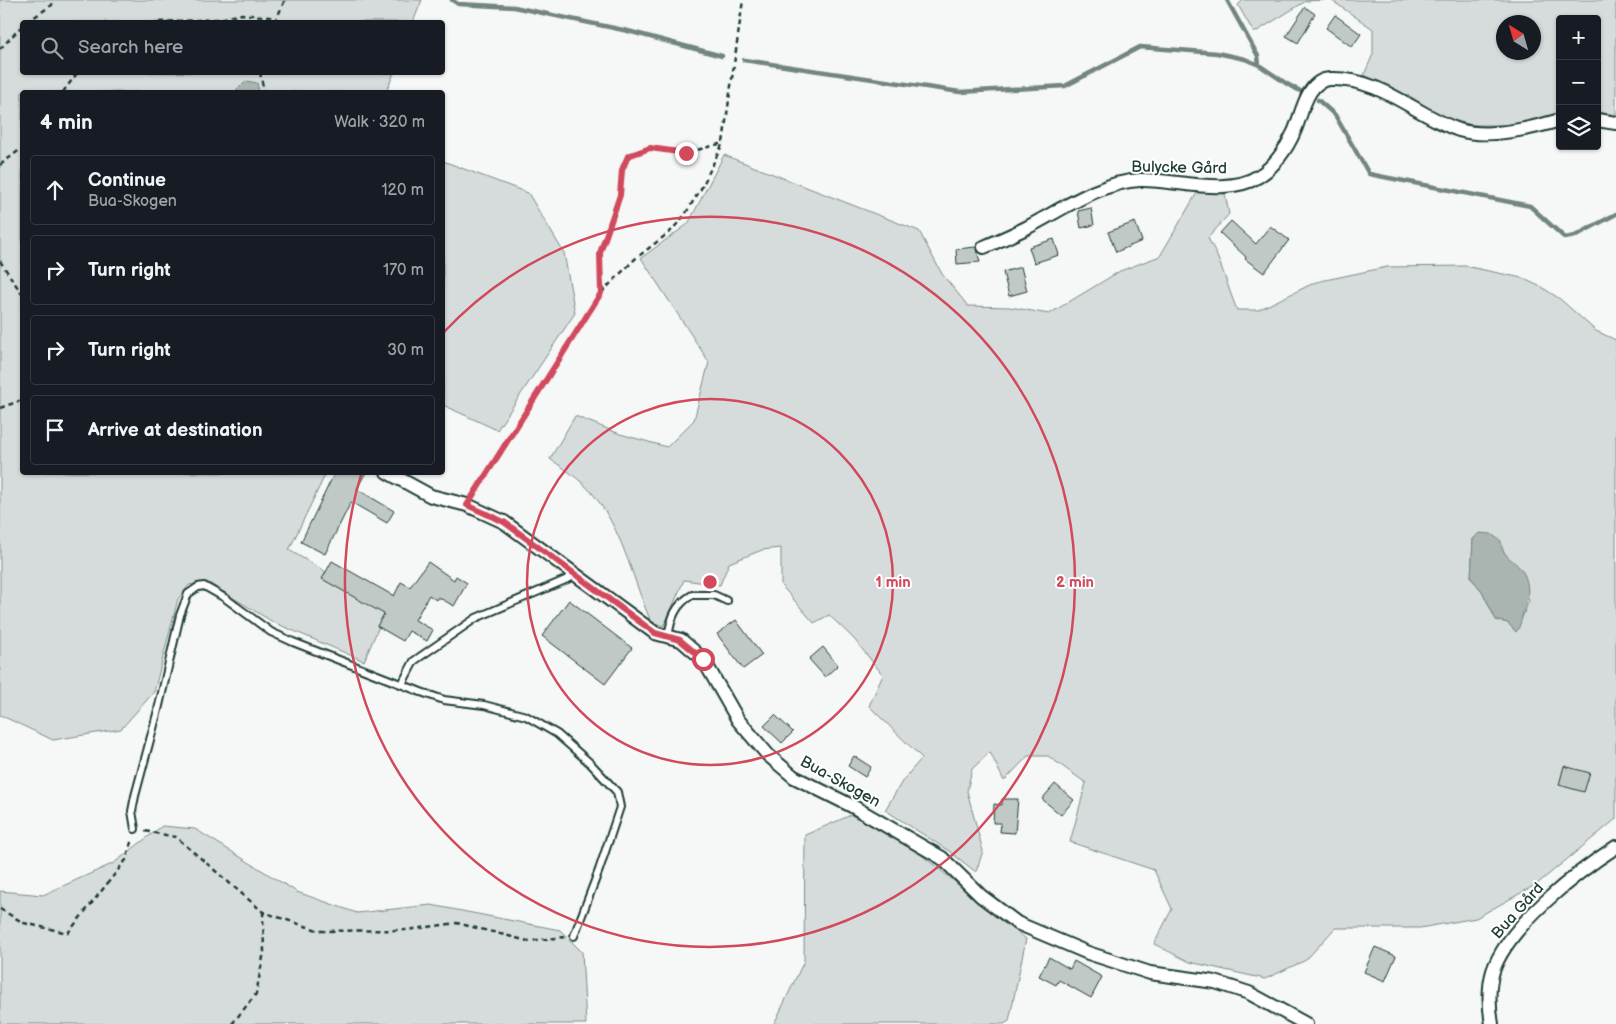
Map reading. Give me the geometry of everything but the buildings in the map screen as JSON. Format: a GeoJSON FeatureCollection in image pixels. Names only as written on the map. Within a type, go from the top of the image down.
{"type":"FeatureCollection","features":[{"type":"Feature","properties":{"kind":"street","name":"Bulycke Gård"},"geometry":{"type":"LineString","coordinates":[[984,247],[1105,189],[1134,181],[1235,185],[1252,181],[1270,167],[1281,153],[1294,133],[1310,93],[1315,86],[1328,79],[1345,79],[1380,89],[1432,118],[1460,130],[1506,131],[1556,121]]}},
{"type":"Feature","properties":{"kind":"street"},"geometry":{"type":"LineString","coordinates":[[1601,121],[1616,123]]}},
{"type":"Feature","properties":{"kind":"street","name":"Bua-Skogen"},"geometry":{"type":"LineString","coordinates":[[393,475],[432,496],[467,505],[504,522],[578,574],[655,633],[680,640],[703,659],[738,720],[768,755],[794,777],[852,806],[942,858],[981,896],[1017,923],[1088,953],[1150,973],[1215,982],[1248,993],[1306,1024]]}},
{"type":"Feature","properties":{"kind":"street","name":"Bua Gård"},"geometry":{"type":"LineString","coordinates":[[1492,1024],[1489,998],[1493,972],[1502,952],[1564,884],[1616,847]]}},
{"type":"Feature","properties":{"kind":"lane"},"geometry":{"type":"LineString","coordinates":[[402,684],[414,661],[476,618],[578,574]]}},
{"type":"Feature","properties":{"kind":"lane"},"geometry":{"type":"LineString","coordinates":[[135,829],[132,811],[135,796],[158,710],[180,615],[188,594],[198,586],[211,588],[282,638],[444,700],[484,705],[526,716],[541,723],[573,747],[617,792],[620,808],[574,936]]}},
{"type":"Feature","properties":{"kind":"lane"},"geometry":{"type":"LineString","coordinates":[[668,637],[670,623],[676,609],[692,595],[714,595],[727,601]]}},
{"type":"Feature","properties":{"kind":"path"},"geometry":{"type":"LineString","coordinates":[[30,20],[52,5],[53,0]]}},
{"type":"Feature","properties":{"kind":"path"},"geometry":{"type":"LineString","coordinates":[[200,20],[220,19],[242,14],[277,18],[285,0]]}},
{"type":"Feature","properties":{"kind":"path"},"geometry":{"type":"LineString","coordinates":[[467,505],[601,293],[634,259],[671,231],[684,216],[702,187],[723,143],[743,0]]}},
{"type":"Feature","properties":{"kind":"path"},"geometry":{"type":"LineString","coordinates":[[0,49],[20,28]]}},
{"type":"Feature","properties":{"kind":"path"},"geometry":{"type":"LineString","coordinates":[[65,90],[76,75]]}},
{"type":"Feature","properties":{"kind":"path"},"geometry":{"type":"LineString","coordinates":[[261,75],[264,90]]}},
{"type":"Feature","properties":{"kind":"path"},"geometry":{"type":"LineString","coordinates":[[601,293],[600,253],[620,195],[622,170],[628,156],[650,148],[686,153],[723,143]]}},
{"type":"Feature","properties":{"kind":"path"},"geometry":{"type":"LineString","coordinates":[[0,165],[20,150]]}},
{"type":"Feature","properties":{"kind":"path"},"geometry":{"type":"LineString","coordinates":[[0,261],[20,291]]}},
{"type":"Feature","properties":{"kind":"path"},"geometry":{"type":"LineString","coordinates":[[0,408],[20,401]]}},
{"type":"Feature","properties":{"kind":"path"},"geometry":{"type":"LineString","coordinates":[[0,909],[24,923],[68,933],[126,860],[135,829],[176,837],[263,912],[320,931],[406,930],[457,922],[528,941],[574,936]]}},
{"type":"Feature","properties":{"kind":"path"},"geometry":{"type":"LineString","coordinates":[[232,1024],[256,994],[264,952],[263,912]]}},
{"type":"Feature","properties":{"kind":"shaded area"},"geometry":{"type":"Polygon","coordinates":[[[0,0],[422,0],[414,20],[20,20],[20,75],[393,75],[387,90],[20,90],[20,475],[325,475],[289,550],[387,608],[364,661],[273,622],[207,582],[189,585],[178,599],[154,692],[121,729],[53,740],[0,715],[0,0]]]}},
{"type":"Feature","properties":{"kind":"shaded area"},"geometry":{"type":"Polygon","coordinates":[[[1243,0],[1324,0],[1306,1],[1254,33],[1238,5],[1243,0]]]}},
{"type":"Feature","properties":{"kind":"shaded area"},"geometry":{"type":"Polygon","coordinates":[[[1331,0],[1616,0],[1616,115],[1601,113],[1601,15],[1556,15],[1556,117],[1515,125],[1471,125],[1444,117],[1411,97],[1364,75],[1373,54],[1373,29],[1331,0]]]}},
{"type":"Feature","properties":{"kind":"shaded area"},"geometry":{"type":"Polygon","coordinates":[[[247,81],[257,83],[259,90],[236,90],[247,81]]]}},
{"type":"Feature","properties":{"kind":"shaded area"},"geometry":{"type":"Polygon","coordinates":[[[724,155],[919,231],[942,274],[968,306],[1010,307],[1049,314],[1120,271],[1160,256],[1198,191],[1225,194],[1229,214],[1208,238],[1213,246],[1237,310],[1258,310],[1316,282],[1387,267],[1465,266],[1522,278],[1543,288],[1560,299],[1596,331],[1616,340],[1616,819],[1537,884],[1476,918],[1420,928],[1335,928],[1306,960],[1265,979],[1190,962],[1154,944],[1172,909],[1154,870],[1070,842],[1086,783],[1048,756],[1028,756],[1004,781],[990,752],[972,769],[967,791],[983,851],[976,872],[949,851],[885,810],[903,780],[922,758],[869,706],[883,675],[854,639],[829,615],[814,623],[781,585],[781,548],[762,550],[729,563],[720,585],[684,580],[664,626],[651,622],[622,545],[608,515],[583,483],[550,459],[575,416],[620,434],[667,447],[694,420],[709,362],[641,258],[688,224],[724,155]],[[1473,539],[1471,578],[1482,591],[1496,620],[1508,623],[1516,632],[1529,601],[1514,563],[1509,560],[1501,547],[1473,539]]]}},
{"type":"Feature","properties":{"kind":"shaded area"},"geometry":{"type":"Polygon","coordinates":[[[445,162],[528,193],[564,253],[575,313],[497,430],[445,406],[445,162]]]}},
{"type":"Feature","properties":{"kind":"shaded area"},"geometry":{"type":"Polygon","coordinates":[[[1479,533],[1491,534],[1501,541],[1505,554],[1521,569],[1526,579],[1527,600],[1520,625],[1516,632],[1508,623],[1496,620],[1482,591],[1471,578],[1473,539],[1479,533]]]}},
{"type":"Feature","properties":{"kind":"shaded area"},"geometry":{"type":"Polygon","coordinates":[[[851,815],[908,844],[1026,939],[1009,1021],[1004,1024],[774,1024],[804,961],[805,835],[851,815]]]}},
{"type":"Feature","properties":{"kind":"shaded area"},"geometry":{"type":"Polygon","coordinates":[[[162,826],[195,829],[297,892],[357,913],[431,905],[560,930],[582,952],[586,1024],[0,1024],[0,891],[43,895],[114,863],[162,826]]]}},
{"type":"Feature","properties":{"kind":"waterway"},"geometry":{"type":"LineString","coordinates":[[452,0],[458,4],[514,7],[628,31],[722,56]]}},
{"type":"Feature","properties":{"kind":"waterway"},"geometry":{"type":"LineString","coordinates":[[1227,0],[1258,56],[1259,65],[1306,94]]}},
{"type":"Feature","properties":{"kind":"waterway"},"geometry":{"type":"LineString","coordinates":[[744,60],[960,92],[1065,86],[1140,47],[1217,53],[1245,59],[1259,65]]}},
{"type":"Feature","properties":{"kind":"waterway"},"geometry":{"type":"LineString","coordinates":[[1318,100],[1335,115],[1369,174],[1530,206],[1565,238],[1575,236],[1616,214]]}},
{"type":"Feature","properties":{"kind":"route"},"geometry":{"type":"LineString","coordinates":[[686,153],[650,148],[628,156],[622,170],[620,195],[600,253],[601,293],[467,505],[504,522],[578,574],[634,619],[655,633],[680,640],[703,659]]}}]}
